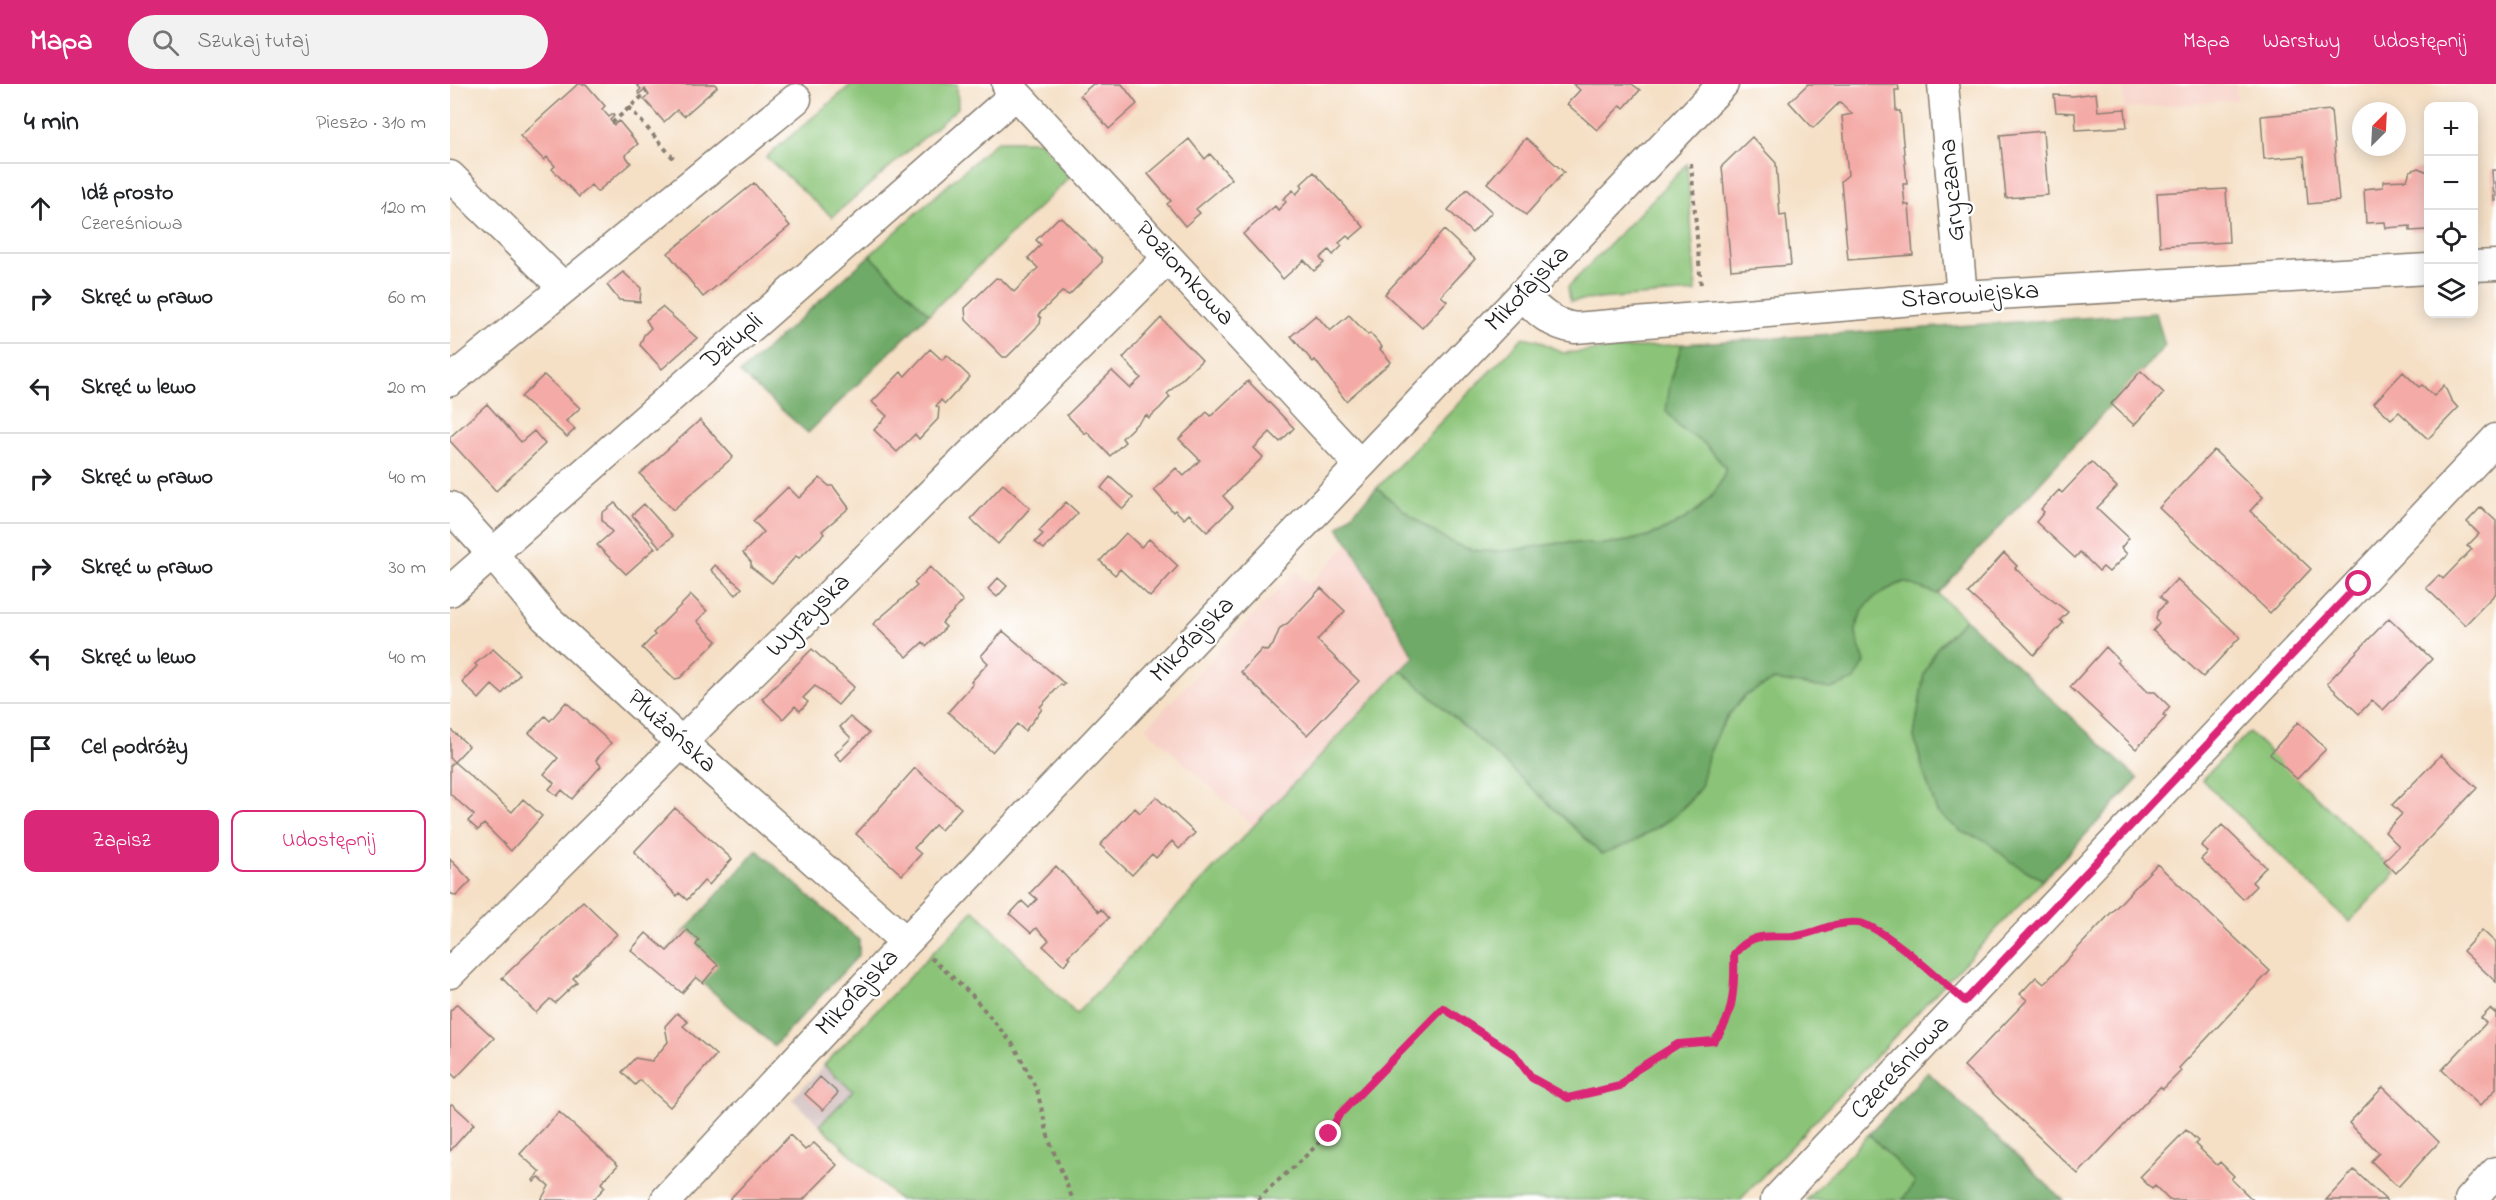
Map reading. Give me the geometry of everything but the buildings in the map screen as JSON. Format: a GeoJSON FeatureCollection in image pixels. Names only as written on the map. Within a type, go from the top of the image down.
{"type":"FeatureCollection","features":[{"type":"Feature","properties":{"kind":"street","name":"Mikołajska"},"geometry":{"type":"LineString","coordinates":[[666,1200],[906,942],[1723,84]]}},
{"type":"Feature","properties":{"kind":"street","name":"Gryczana"},"geometry":{"type":"LineString","coordinates":[[1943,84],[1962,296]]}},
{"type":"Feature","properties":{"kind":"street","name":"Poziomkowa"},"geometry":{"type":"LineString","coordinates":[[1012,89],[1360,465]]}},
{"type":"Feature","properties":{"kind":"street","name":"Dziupli"},"geometry":{"type":"LineString","coordinates":[[450,591],[1012,89]]}},
{"type":"Feature","properties":{"kind":"street"},"geometry":{"type":"LineString","coordinates":[[450,381],[796,99]]}},
{"type":"Feature","properties":{"kind":"street"},"geometry":{"type":"LineString","coordinates":[[450,176],[563,287]]}},
{"type":"Feature","properties":{"kind":"street","name":"Wyrzyska"},"geometry":{"type":"LineString","coordinates":[[450,973],[1168,258]]}},
{"type":"Feature","properties":{"kind":"street"},"geometry":{"type":"LineString","coordinates":[[2478,266],[2496,265]]}},
{"type":"Feature","properties":{"kind":"street","name":"Starowiejska"},"geometry":{"type":"LineString","coordinates":[[1522,295],[1543,316],[1559,326],[1575,328],[1962,296],[2424,269]]}},
{"type":"Feature","properties":{"kind":"street","name":"Czereśniowa"},"geometry":{"type":"LineString","coordinates":[[1776,1200],[2496,439]]}},
{"type":"Feature","properties":{"kind":"street","name":"Płużańska"},"geometry":{"type":"LineString","coordinates":[[450,507],[545,617],[682,743],[906,942]]}},
{"type":"Feature","properties":{"kind":"street"},"geometry":{"type":"LineString","coordinates":[[2470,1200],[2496,1172]]}},
{"type":"Feature","properties":{"kind":"path"},"geometry":{"type":"LineString","coordinates":[[612,123],[647,92]]}},
{"type":"Feature","properties":{"kind":"path"},"geometry":{"type":"LineString","coordinates":[[629,107],[678,162]]}},
{"type":"Feature","properties":{"kind":"path"},"geometry":{"type":"LineString","coordinates":[[1691,159],[1701,289]]}},
{"type":"Feature","properties":{"kind":"path"},"geometry":{"type":"LineString","coordinates":[[1258,1200],[1329,1134],[1339,1115],[1443,1008],[1514,1054],[1532,1078],[1568,1098],[1620,1086],[1636,1070],[1678,1044],[1714,1041],[1723,1032],[1733,993],[1734,954],[1744,942],[1764,935],[1797,936],[1837,923],[1861,923],[1888,937],[1965,1001]]}},
{"type":"Feature","properties":{"kind":"path"},"geometry":{"type":"LineString","coordinates":[[906,942],[925,953],[972,995],[1015,1047],[1037,1090],[1049,1140],[1073,1200]]}},
{"type":"Feature","properties":{"kind":"shaded area"},"geometry":{"type":"Polygon","coordinates":[[[2122,84],[2236,84],[2237,100],[2125,109],[2122,84]]]}},
{"type":"Feature","properties":{"kind":"shaded area"},"geometry":{"type":"Polygon","coordinates":[[[1349,543],[1414,658],[1253,826],[1146,728],[1296,571],[1309,584],[1349,543]]]}},
{"type":"Feature","properties":{"kind":"shaded area"},"geometry":{"type":"Polygon","coordinates":[[[824,1065],[854,1091],[820,1125],[792,1099],[824,1065]]]}},
{"type":"Feature","properties":{"kind":"green space"},"geometry":{"type":"Polygon","coordinates":[[[852,84],[957,84],[958,108],[832,217],[766,157],[852,84]]]}},
{"type":"Feature","properties":{"kind":"green space"},"geometry":{"type":"Polygon","coordinates":[[[997,141],[1040,141],[1070,177],[929,314],[870,255],[997,141]]]}},
{"type":"Feature","properties":{"kind":"green space"},"geometry":{"type":"Polygon","coordinates":[[[1687,164],[1696,292],[1570,301],[1568,287],[1687,164]]]}},
{"type":"Feature","properties":{"kind":"green space"},"geometry":{"type":"Polygon","coordinates":[[[870,255],[929,314],[808,433],[740,373],[870,255]]]}},
{"type":"Feature","properties":{"kind":"green space"},"geometry":{"type":"Polygon","coordinates":[[[2156,313],[2165,346],[1938,594],[1904,582],[1887,589],[1867,605],[1858,620],[1856,630],[1865,662],[1855,680],[1831,689],[1774,680],[1744,696],[1724,721],[1708,756],[1701,787],[1675,816],[1633,842],[1602,854],[1401,670],[1414,657],[1349,543],[1338,528],[1377,488],[1435,533],[1448,541],[1473,550],[1505,551],[1565,543],[1619,542],[1639,539],[1676,524],[1708,500],[1719,485],[1726,468],[1705,444],[1680,428],[1666,411],[1670,384],[1682,344],[2156,313]]]}},
{"type":"Feature","properties":{"kind":"green space"},"geometry":{"type":"Polygon","coordinates":[[[1523,337],[1537,340],[1563,353],[1682,344],[1670,384],[1680,428],[1705,444],[1726,468],[1719,485],[1708,500],[1676,524],[1639,538],[1601,544],[1565,543],[1505,551],[1483,551],[1448,541],[1410,515],[1377,488],[1523,337]]]}},
{"type":"Feature","properties":{"kind":"green space"},"geometry":{"type":"Polygon","coordinates":[[[1904,582],[1938,594],[1965,619],[1936,649],[1924,674],[1914,737],[1937,812],[1962,832],[1985,840],[2010,861],[2043,880],[1740,1200],[899,1200],[820,1125],[853,1091],[824,1065],[974,910],[1076,1014],[1401,670],[1602,854],[1655,829],[1668,821],[1690,801],[1701,785],[1707,758],[1719,731],[1733,710],[1750,692],[1777,680],[1831,689],[1865,662],[1856,634],[1858,620],[1873,599],[1887,589],[1904,582]]]}},
{"type":"Feature","properties":{"kind":"green space"},"geometry":{"type":"Polygon","coordinates":[[[1965,619],[2138,779],[2043,880],[2010,861],[1985,840],[1962,832],[1937,812],[1924,773],[1914,737],[1924,674],[1936,649],[1965,619]]]}},
{"type":"Feature","properties":{"kind":"green space"},"geometry":{"type":"Polygon","coordinates":[[[2249,732],[2396,873],[2349,922],[2202,780],[2249,732]]]}},
{"type":"Feature","properties":{"kind":"green space"},"geometry":{"type":"Polygon","coordinates":[[[757,850],[859,940],[859,955],[774,1046],[667,951],[757,850]]]}},
{"type":"Feature","properties":{"kind":"green space"},"geometry":{"type":"Polygon","coordinates":[[[1928,1072],[2063,1200],[1903,1200],[1915,1182],[1869,1134],[1928,1072]]]}},
{"type":"Feature","properties":{"kind":"green space"},"geometry":{"type":"Polygon","coordinates":[[[1869,1134],[1915,1182],[1903,1200],[1806,1200],[1869,1134]]]}},
{"type":"Feature","properties":{"kind":"route"},"geometry":{"type":"LineString","coordinates":[[1329,1134],[1339,1115],[1443,1008],[1514,1054],[1532,1078],[1568,1098],[1620,1086],[1636,1070],[1678,1044],[1714,1041],[1723,1032],[1735,985],[1734,954],[1744,942],[1764,935],[1797,936],[1837,923],[1861,923],[1888,937],[1965,1001],[2359,584]]}}]}
